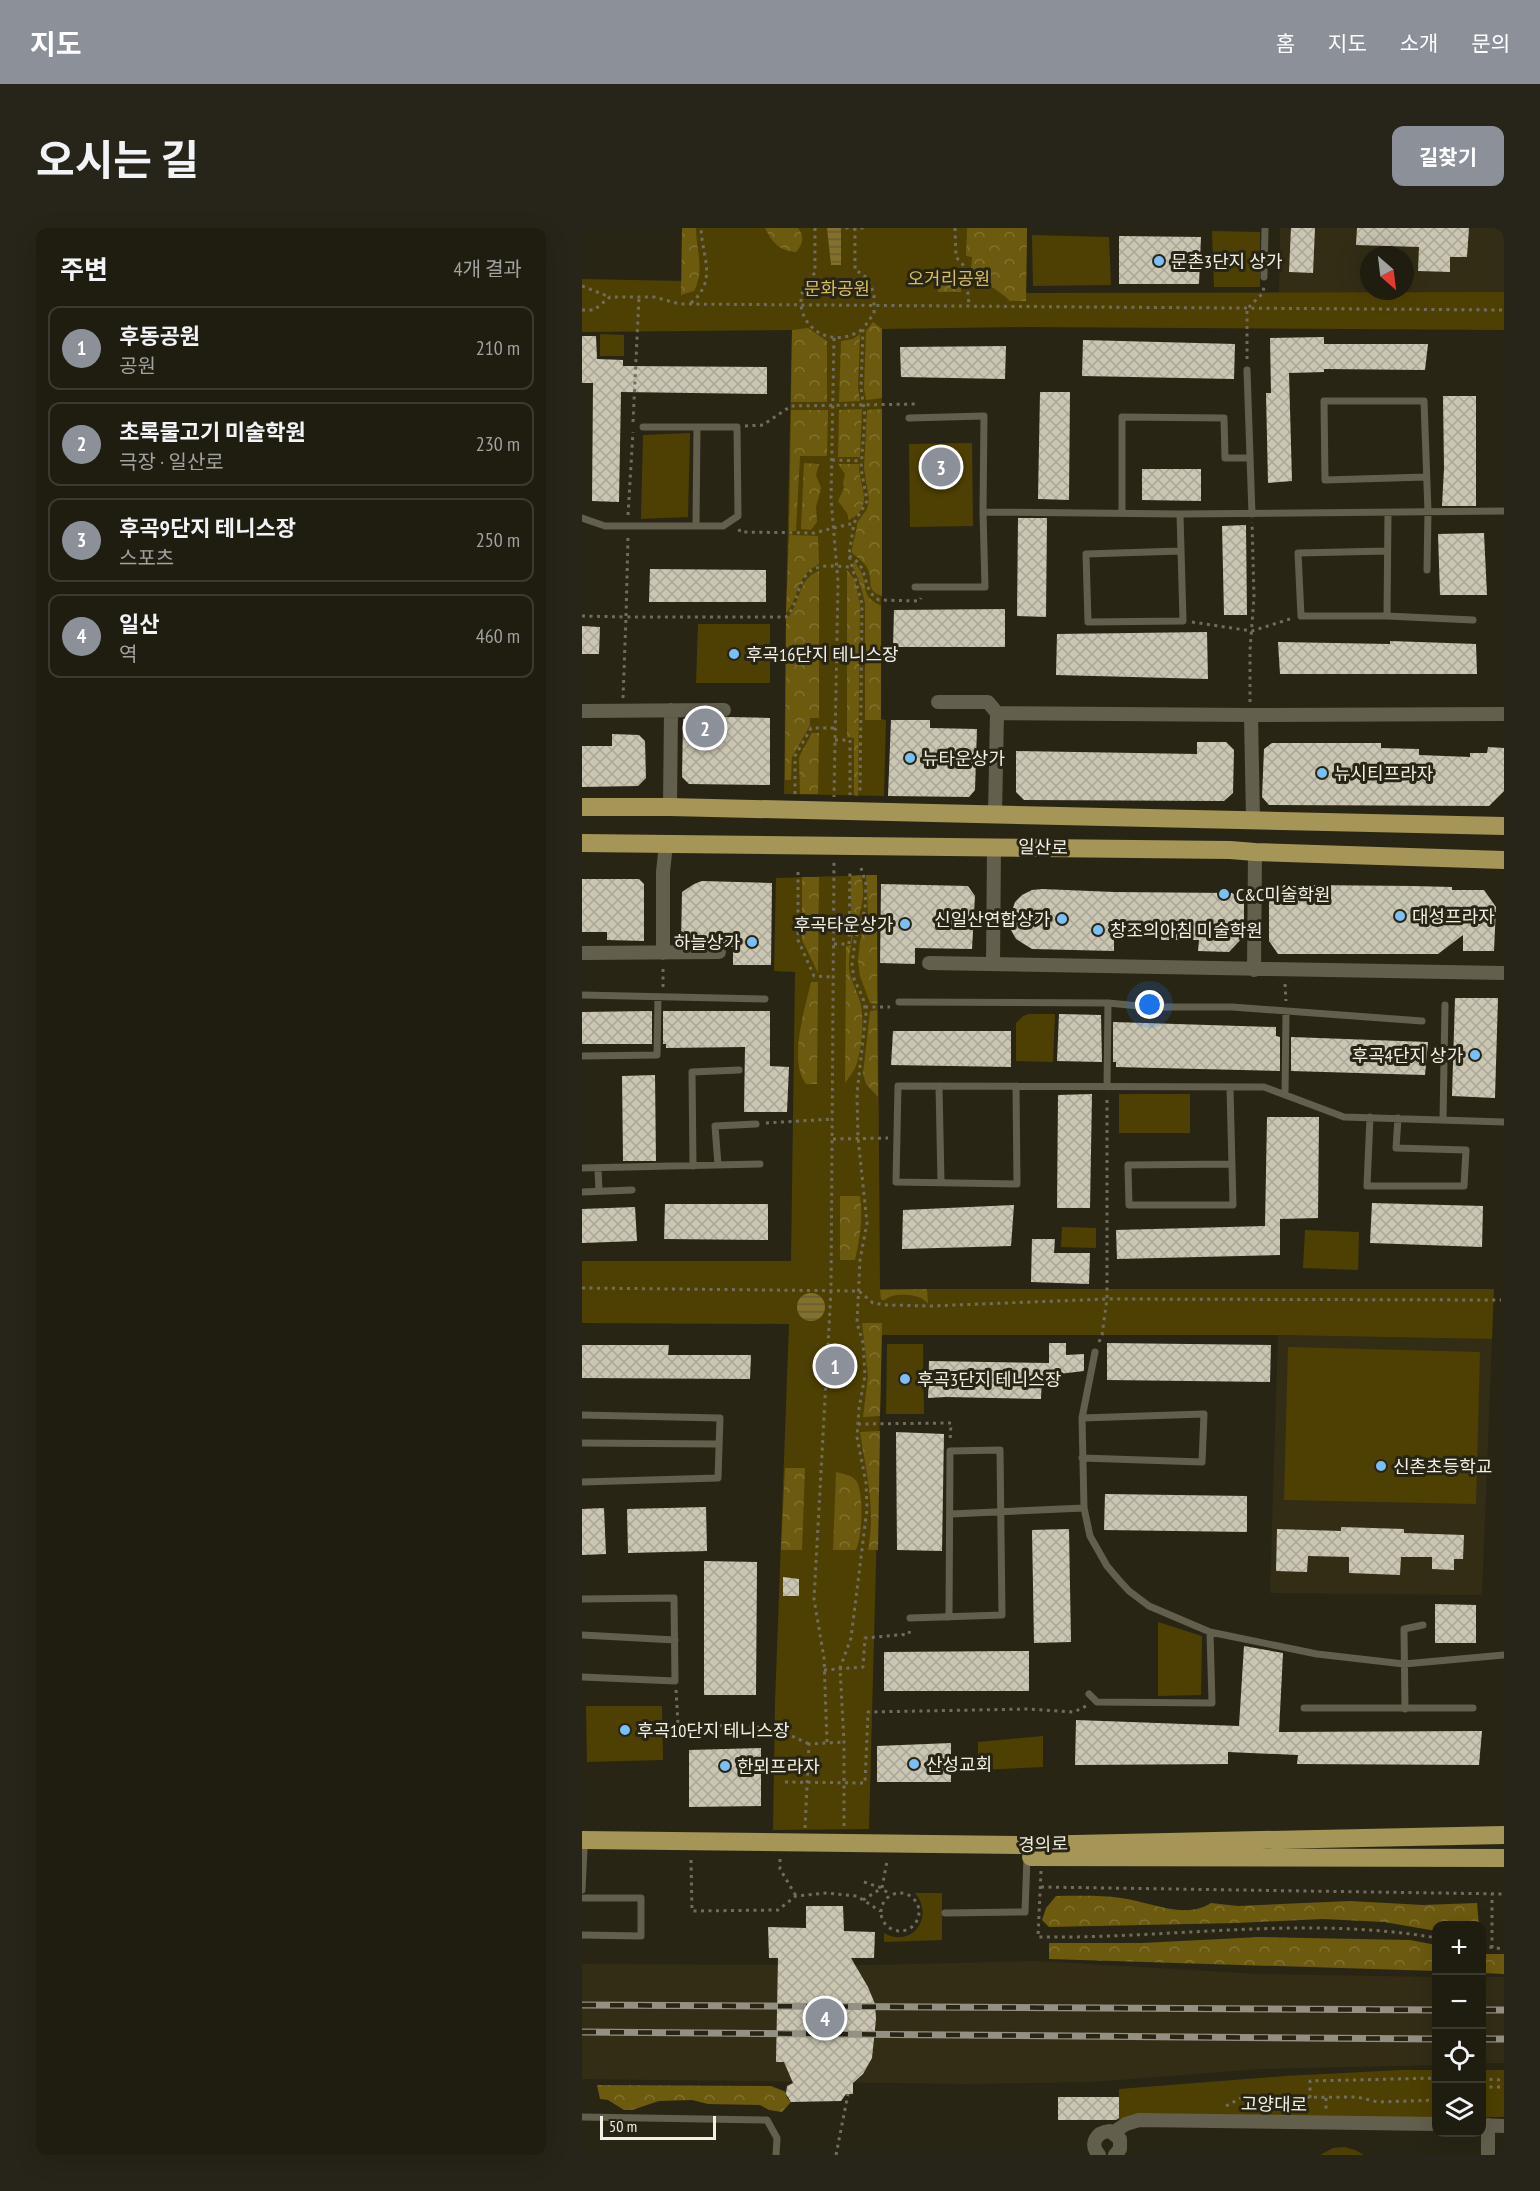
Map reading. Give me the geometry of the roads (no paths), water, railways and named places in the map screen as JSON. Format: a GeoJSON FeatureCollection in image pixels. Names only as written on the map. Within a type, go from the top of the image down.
{"type":"FeatureCollection","features":[{"type":"Feature","properties":{"kind":"main road","name":"일산로"},"geometry":{"type":"LineString","coordinates":[[582,807],[670,807],[1504,826]]}},
{"type":"Feature","properties":{"kind":"main road","name":"일산로"},"geometry":{"type":"LineString","coordinates":[[582,843],[1230,850],[1504,860]]}},
{"type":"Feature","properties":{"kind":"main road","name":"경의로"},"geometry":{"type":"LineString","coordinates":[[582,1846],[1027,1845],[1504,1835]]}},
{"type":"Feature","properties":{"kind":"main road","name":"경의로"},"geometry":{"type":"LineString","coordinates":[[582,1846],[1034,1862],[1504,1858]]}},
{"type":"Feature","properties":{"kind":"street"},"geometry":{"type":"LineString","coordinates":[[938,702],[988,702],[997,713],[995,814]]}},
{"type":"Feature","properties":{"kind":"street"},"geometry":{"type":"LineString","coordinates":[[670,807],[671,710]]}},
{"type":"Feature","properties":{"kind":"street"},"geometry":{"type":"LineString","coordinates":[[582,711],[724,710]]}},
{"type":"Feature","properties":{"kind":"street"},"geometry":{"type":"LineString","coordinates":[[997,713],[1504,714]]}},
{"type":"Feature","properties":{"kind":"street"},"geometry":{"type":"LineString","coordinates":[[1251,715],[1253,820]]}},
{"type":"Feature","properties":{"kind":"street"},"geometry":{"type":"LineString","coordinates":[[663,953],[663,872],[666,844]]}},
{"type":"Feature","properties":{"kind":"street"},"geometry":{"type":"LineString","coordinates":[[993,964],[994,846]]}},
{"type":"Feature","properties":{"kind":"street"},"geometry":{"type":"LineString","coordinates":[[1254,970],[1255,852]]}},
{"type":"Feature","properties":{"kind":"street"},"geometry":{"type":"LineString","coordinates":[[582,953],[719,952]]}},
{"type":"Feature","properties":{"kind":"street"},"geometry":{"type":"LineString","coordinates":[[929,963],[1283,971],[1504,973]]}},
{"type":"Feature","properties":{"kind":"street","name":"고양대로"},"geometry":{"type":"LineString","coordinates":[[1099,2155],[1094,2147],[1095,2138],[1105,2131],[1114,2132],[1126,2124],[1139,2120],[1432,2124]]}},
{"type":"Feature","properties":{"kind":"street"},"geometry":{"type":"LineString","coordinates":[[1486,2125],[1504,2126]]}},
{"type":"Feature","properties":{"kind":"street"},"geometry":{"type":"LineString","coordinates":[[1114,2132],[1118,2135],[1121,2144],[1116,2155]]}},
{"type":"Feature","properties":{"kind":"street"},"geometry":{"type":"LineString","coordinates":[[1486,2135],[1488,2155]]}},
{"type":"Feature","properties":{"kind":"lane"},"geometry":{"type":"LineString","coordinates":[[1264,277],[1265,228]]}},
{"type":"Feature","properties":{"kind":"lane"},"geometry":{"type":"LineString","coordinates":[[1247,370],[1252,513]]}},
{"type":"Feature","properties":{"kind":"lane"},"geometry":{"type":"LineString","coordinates":[[1426,477],[1325,480],[1324,401],[1424,401],[1428,512],[1427,570]]}},
{"type":"Feature","properties":{"kind":"lane"},"geometry":{"type":"LineString","coordinates":[[912,418],[984,416],[984,587],[918,587]]}},
{"type":"Feature","properties":{"kind":"lane"},"geometry":{"type":"LineString","coordinates":[[1122,513],[1122,417],[1224,417],[1225,458],[1250,458]]}},
{"type":"Feature","properties":{"kind":"lane"},"geometry":{"type":"LineString","coordinates":[[582,518],[605,526],[723,526],[738,516],[737,427],[643,427]]}},
{"type":"Feature","properties":{"kind":"lane"},"geometry":{"type":"LineString","coordinates":[[696,525],[697,427]]}},
{"type":"Feature","properties":{"kind":"lane"},"geometry":{"type":"LineString","coordinates":[[983,512],[1180,514],[1504,511]]}},
{"type":"Feature","properties":{"kind":"lane"},"geometry":{"type":"LineString","coordinates":[[1387,616],[1388,513]]}},
{"type":"Feature","properties":{"kind":"lane"},"geometry":{"type":"LineString","coordinates":[[1180,514],[1183,621],[1088,622],[1086,555],[1181,552]]}},
{"type":"Feature","properties":{"kind":"lane"},"geometry":{"type":"LineString","coordinates":[[1387,551],[1298,553],[1301,616],[1387,616],[1473,620]]}},
{"type":"Feature","properties":{"kind":"lane"},"geometry":{"type":"LineString","coordinates":[[582,995],[765,999]]}},
{"type":"Feature","properties":{"kind":"lane"},"geometry":{"type":"LineString","coordinates":[[582,1056],[657,1055],[658,997]]}},
{"type":"Feature","properties":{"kind":"lane"},"geometry":{"type":"LineString","coordinates":[[899,1002],[1108,1003],[1150,1007],[1232,1007],[1422,1021]]}},
{"type":"Feature","properties":{"kind":"lane"},"geometry":{"type":"LineString","coordinates":[[1107,1087],[1108,1003]]}},
{"type":"Feature","properties":{"kind":"lane"},"geometry":{"type":"LineString","coordinates":[[1443,1120],[1445,1005]]}},
{"type":"Feature","properties":{"kind":"lane"},"geometry":{"type":"LineString","coordinates":[[1285,1095],[1286,1012]]}},
{"type":"Feature","properties":{"kind":"lane"},"geometry":{"type":"LineString","coordinates":[[693,1166],[692,1072],[739,1071]]}},
{"type":"Feature","properties":{"kind":"lane"},"geometry":{"type":"LineString","coordinates":[[1016,1086],[1017,1184],[896,1182],[898,1086],[1016,1086],[1230,1088],[1264,1087],[1344,1117],[1504,1122]]}},
{"type":"Feature","properties":{"kind":"lane"},"geometry":{"type":"LineString","coordinates":[[939,1086],[941,1182]]}},
{"type":"Feature","properties":{"kind":"lane"},"geometry":{"type":"LineString","coordinates":[[1230,1088],[1233,1205],[1129,1205],[1128,1165],[1231,1164]]}},
{"type":"Feature","properties":{"kind":"lane"},"geometry":{"type":"LineString","coordinates":[[1370,1117],[1367,1185],[1464,1186],[1466,1150],[1396,1148],[1398,1118]]}},
{"type":"Feature","properties":{"kind":"lane"},"geometry":{"type":"LineString","coordinates":[[718,1165],[715,1126],[756,1124]]}},
{"type":"Feature","properties":{"kind":"lane"},"geometry":{"type":"LineString","coordinates":[[582,1168],[760,1164]]}},
{"type":"Feature","properties":{"kind":"lane"},"geometry":{"type":"LineString","coordinates":[[598,1169],[599,1191]]}},
{"type":"Feature","properties":{"kind":"lane"},"geometry":{"type":"LineString","coordinates":[[582,1192],[632,1190]]}},
{"type":"Feature","properties":{"kind":"lane"},"geometry":{"type":"LineString","coordinates":[[1095,1352],[1082,1418],[1084,1508],[1090,1536],[1107,1566],[1129,1591],[1149,1606],[1210,1632],[1317,1654],[1404,1664],[1504,1655]]}},
{"type":"Feature","properties":{"kind":"lane"},"geometry":{"type":"LineString","coordinates":[[1082,1418],[1204,1414],[1202,1462],[1082,1458]]}},
{"type":"Feature","properties":{"kind":"lane"},"geometry":{"type":"LineString","coordinates":[[582,1415],[720,1418],[718,1478],[582,1482]]}},
{"type":"Feature","properties":{"kind":"lane"},"geometry":{"type":"LineString","coordinates":[[582,1443],[719,1444]]}},
{"type":"Feature","properties":{"kind":"lane"},"geometry":{"type":"LineString","coordinates":[[910,1618],[949,1617],[1002,1615],[1000,1450],[950,1451],[949,1617]]}},
{"type":"Feature","properties":{"kind":"lane"},"geometry":{"type":"LineString","coordinates":[[951,1514],[1084,1508]]}},
{"type":"Feature","properties":{"kind":"lane"},"geometry":{"type":"LineString","coordinates":[[582,1599],[674,1598],[675,1681],[582,1677]]}},
{"type":"Feature","properties":{"kind":"lane"},"geometry":{"type":"LineString","coordinates":[[1405,1709],[1404,1629],[1424,1625]]}},
{"type":"Feature","properties":{"kind":"lane"},"geometry":{"type":"LineString","coordinates":[[1089,1694],[1097,1702],[1212,1703],[1210,1632]]}},
{"type":"Feature","properties":{"kind":"lane"},"geometry":{"type":"LineString","coordinates":[[582,1635],[675,1640]]}},
{"type":"Feature","properties":{"kind":"lane"},"geometry":{"type":"LineString","coordinates":[[1304,1708],[1473,1708]]}},
{"type":"Feature","properties":{"kind":"lane"},"geometry":{"type":"LineString","coordinates":[[582,1846],[582,1890]]}},
{"type":"Feature","properties":{"kind":"lane"},"geometry":{"type":"LineString","coordinates":[[945,1913],[1025,1912],[1034,1862]]}},
{"type":"Feature","properties":{"kind":"lane"},"geometry":{"type":"LineString","coordinates":[[582,1898],[641,1898],[641,1936],[582,1935]]}},
{"type":"Feature","properties":{"kind":"lane"},"geometry":{"type":"LineString","coordinates":[[582,2117],[766,2120],[777,2138],[776,2155]]}},
{"type":"Feature","properties":{"kind":"railway"},"geometry":{"type":"LineString","coordinates":[[582,2005],[1432,2010]]}},
{"type":"Feature","properties":{"kind":"railway"},"geometry":{"type":"LineString","coordinates":[[1486,2010],[1504,2010]]}},
{"type":"Feature","properties":{"kind":"railway"},"geometry":{"type":"LineString","coordinates":[[582,2032],[1432,2039]]}},
{"type":"Feature","properties":{"kind":"railway"},"geometry":{"type":"LineString","coordinates":[[1486,2039],[1504,2039]]}},
{"type":"Feature","properties":{"kind":"place","name":"문촌3단지 상가"},"geometry":{"type":"Point","coordinates":[1159,261]}},
{"type":"Feature","properties":{"kind":"place","name":"후곡9단지 테니스장"},"geometry":{"type":"Point","coordinates":[941,467]}},
{"type":"Feature","properties":{"kind":"place","name":"후곡16단지 테니스장"},"geometry":{"type":"Point","coordinates":[734,654]}},
{"type":"Feature","properties":{"kind":"place","name":"초록물고기 미술학원"},"geometry":{"type":"Point","coordinates":[705,728]}},
{"type":"Feature","properties":{"kind":"place","name":"뉴타운상가"},"geometry":{"type":"Point","coordinates":[910,758]}},
{"type":"Feature","properties":{"kind":"place","name":"뉴시티프라자"},"geometry":{"type":"Point","coordinates":[1322,773]}},
{"type":"Feature","properties":{"kind":"place","name":"C&C미술학원"},"geometry":{"type":"Point","coordinates":[1224,894]}},
{"type":"Feature","properties":{"kind":"place","name":"대성프라자"},"geometry":{"type":"Point","coordinates":[1400,916]}},
{"type":"Feature","properties":{"kind":"place","name":"신일산연합상가"},"geometry":{"type":"Point","coordinates":[1062,919]}},
{"type":"Feature","properties":{"kind":"place","name":"후곡타운상가"},"geometry":{"type":"Point","coordinates":[905,924]}},
{"type":"Feature","properties":{"kind":"place","name":"창조의아침 미술학원"},"geometry":{"type":"Point","coordinates":[1098,930]}},
{"type":"Feature","properties":{"kind":"place","name":"하늘상가"},"geometry":{"type":"Point","coordinates":[752,942]}},
{"type":"Feature","properties":{"kind":"place","name":"후곡4단지 상가"},"geometry":{"type":"Point","coordinates":[1475,1055]}},
{"type":"Feature","properties":{"kind":"place","name":"후동공원"},"geometry":{"type":"Point","coordinates":[835,1366]}},
{"type":"Feature","properties":{"kind":"place","name":"후곡3단지 테니스장"},"geometry":{"type":"Point","coordinates":[905,1379]}},
{"type":"Feature","properties":{"kind":"place","name":"신촌초등학교"},"geometry":{"type":"Point","coordinates":[1381,1466]}},
{"type":"Feature","properties":{"kind":"place","name":"후곡10단지 테니스장"},"geometry":{"type":"Point","coordinates":[625,1730]}},
{"type":"Feature","properties":{"kind":"place","name":"산성교회"},"geometry":{"type":"Point","coordinates":[914,1764]}},
{"type":"Feature","properties":{"kind":"place","name":"한뫼프라자"},"geometry":{"type":"Point","coordinates":[725,1766]}},
{"type":"Feature","properties":{"kind":"place","name":"일산"},"geometry":{"type":"Point","coordinates":[825,2018]}},
{"type":"Feature","properties":{"kind":"park label","name":"오거리공원"},"geometry":{"type":"Point","coordinates":[949,278]}},
{"type":"Feature","properties":{"kind":"park label","name":"문화공원"},"geometry":{"type":"Point","coordinates":[837,288]}}]}
